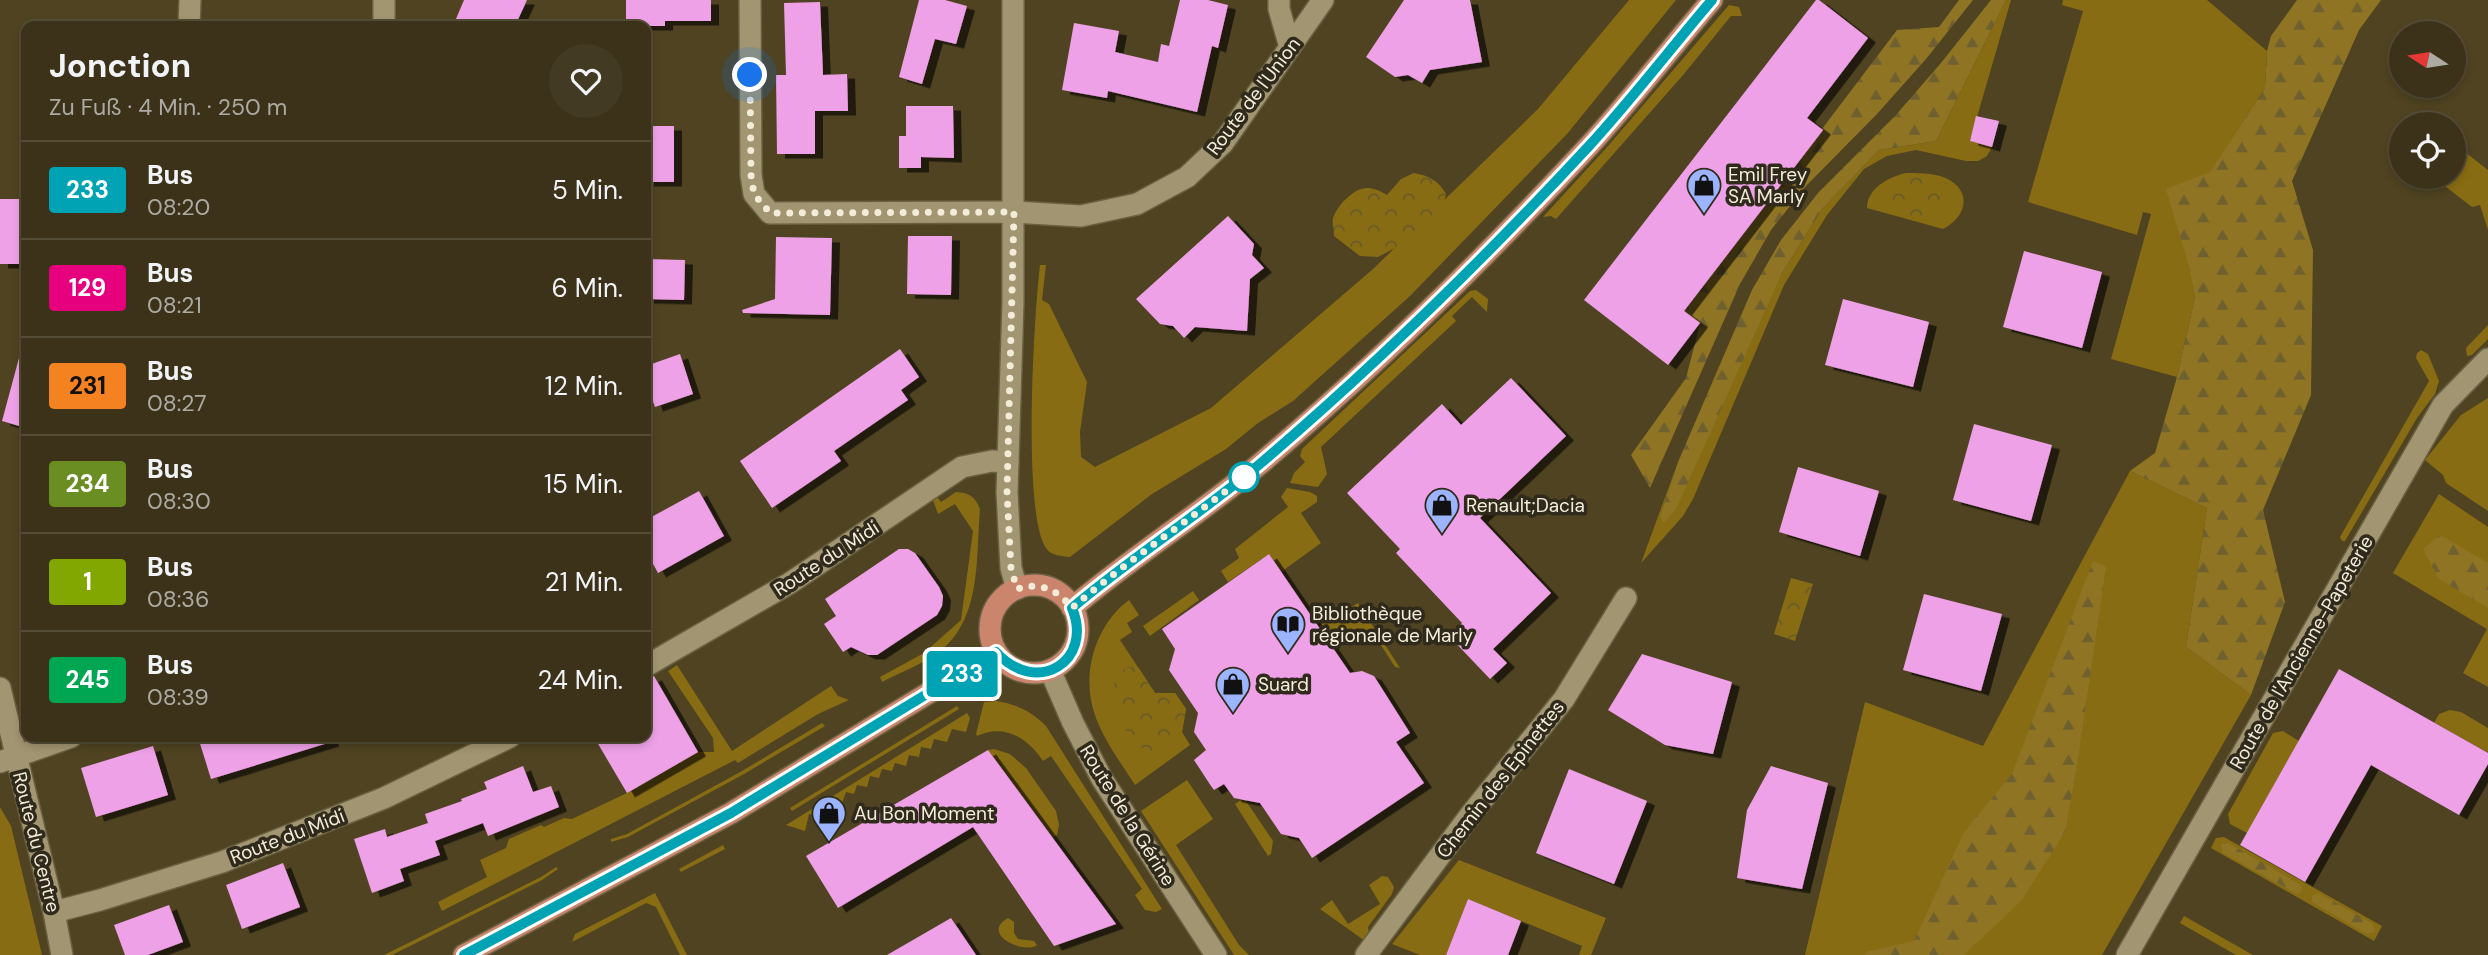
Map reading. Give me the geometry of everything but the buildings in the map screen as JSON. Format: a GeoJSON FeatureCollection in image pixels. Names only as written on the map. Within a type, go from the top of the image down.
{"type":"FeatureCollection","features":[{"type":"Feature","properties":{"kind":"main road"},"geometry":{"type":"LineString","coordinates":[[1072,608],[1136,555],[1206,508],[1423,317],[1590,145],[1712,0]]}},
{"type":"Feature","properties":{"kind":"main road"},"geometry":{"type":"LineString","coordinates":[[1041,586],[1054,590],[1072,608],[1077,620],[1073,650],[1063,662],[1050,670],[1035,674],[1020,671],[1007,664],[996,652],[992,641],[992,616],[1006,596],[1017,589],[1041,586]]}},
{"type":"Feature","properties":{"kind":"main road"},"geometry":{"type":"LineString","coordinates":[[464,955],[731,813],[996,652]]}},
{"type":"Feature","properties":{"kind":"street"},"geometry":{"type":"LineString","coordinates":[[189,21],[190,0]]}},
{"type":"Feature","properties":{"kind":"street"},"geometry":{"type":"LineString","coordinates":[[384,0],[384,21]]}},
{"type":"Feature","properties":{"kind":"street","name":"Route de l'Union"},"geometry":{"type":"LineString","coordinates":[[750,0],[751,175],[754,194],[770,213],[1014,212],[1081,216],[1137,204],[1187,177],[1223,143],[1323,0]]}},
{"type":"Feature","properties":{"kind":"street"},"geometry":{"type":"LineString","coordinates":[[1013,0],[1014,212],[1007,462],[1011,568],[1017,589]]}},
{"type":"Feature","properties":{"kind":"street"},"geometry":{"type":"LineString","coordinates":[[1279,0],[1290,47]]}},
{"type":"Feature","properties":{"kind":"street","name":"Route de l'Ancienne-Papeterie"},"geometry":{"type":"LineString","coordinates":[[2127,955],[2443,405],[2488,359]]}},
{"type":"Feature","properties":{"kind":"street","name":"Route du Midi"},"geometry":{"type":"LineString","coordinates":[[651,663],[790,583],[962,467],[992,461],[1007,462]]}},
{"type":"Feature","properties":{"kind":"street","name":"Chemin des Epinettes"},"geometry":{"type":"LineString","coordinates":[[1366,955],[1445,848],[1564,699],[1626,598]]}},
{"type":"Feature","properties":{"kind":"street","name":"Route de la Gérine"},"geometry":{"type":"LineString","coordinates":[[1050,670],[1098,772],[1216,955]]}},
{"type":"Feature","properties":{"kind":"street","name":"Route du Centre"},"geometry":{"type":"LineString","coordinates":[[0,688],[8,760],[54,912],[62,955]]}},
{"type":"Feature","properties":{"kind":"street"},"geometry":{"type":"LineString","coordinates":[[8,760],[57,742]]}},
{"type":"Feature","properties":{"kind":"street","name":"Route du Midi"},"geometry":{"type":"LineString","coordinates":[[54,912],[222,862],[384,798],[500,742]]}},
{"type":"Feature","properties":{"kind":"green space"},"geometry":{"type":"Polygon","coordinates":[[[1629,0],[1676,0],[1567,134],[1410,296],[1293,401],[1258,423],[1226,449],[1152,494],[1070,557],[1048,551],[1039,528],[1032,456],[1033,367],[1040,265],[1046,265],[1042,300],[1049,304],[1087,382],[1080,432],[1081,457],[1095,467],[1211,408],[1373,269],[1538,109],[1629,0]]]}},
{"type":"Feature","properties":{"kind":"green space"},"geometry":{"type":"Polygon","coordinates":[[[1959,0],[1973,0],[1926,59],[1877,114],[1805,187],[1771,230],[1740,284],[1650,488],[1631,455],[1686,378],[1700,324],[1684,311],[1897,30],[1939,27],[1959,0]]]}},
{"type":"Feature","properties":{"kind":"green space"},"geometry":{"type":"Polygon","coordinates":[[[1991,0],[2006,0],[1936,141],[1879,150],[1822,209],[1782,273],[1676,509],[1664,523],[1660,516],[1678,462],[1752,290],[1781,240],[1818,193],[1895,116],[1991,0]]]}},
{"type":"Feature","properties":{"kind":"green space"},"geometry":{"type":"Polygon","coordinates":[[[2006,0],[2011,0],[1970,141],[1992,147],[1987,156],[1978,161],[1966,161],[1916,150],[1887,156],[1864,169],[1827,215],[1784,285],[1693,499],[1683,516],[1641,563],[1678,462],[1660,516],[1782,273],[1822,209],[1879,150],[1936,141],[2006,0]]]}},
{"type":"Feature","properties":{"kind":"green space"},"geometry":{"type":"Polygon","coordinates":[[[2063,0],[2207,0],[2267,51],[2265,88],[2210,173],[2190,266],[2195,297],[2177,377],[2111,359],[2151,214],[2143,212],[2137,235],[2028,202],[2083,11],[2062,5],[2063,0]]]}},
{"type":"Feature","properties":{"kind":"green space"},"geometry":{"type":"Polygon","coordinates":[[[2297,0],[2381,0],[2359,30],[2292,181],[2313,250],[2311,395],[2263,510],[2285,602],[2251,695],[2186,647],[2207,508],[2130,471],[2155,453],[2177,377],[2195,297],[2189,266],[2166,189],[2210,172],[2265,88],[2267,51],[2271,36],[2297,0]]]}},
{"type":"Feature","properties":{"kind":"green space"},"geometry":{"type":"Polygon","coordinates":[[[1729,5],[1739,7],[1742,16],[1731,16],[1684,74],[1556,219],[1551,216],[1543,217],[1608,146],[1729,5]]]}},
{"type":"Feature","properties":{"kind":"green space"},"geometry":{"type":"Polygon","coordinates":[[[2466,153],[2488,170],[2488,230],[2480,205],[2472,207],[2449,189],[2466,189],[2466,153]]]}},
{"type":"Feature","properties":{"kind":"green space"},"geometry":{"type":"Polygon","coordinates":[[[1414,173],[1433,179],[1446,194],[1443,208],[1410,240],[1378,257],[1360,256],[1334,236],[1334,216],[1351,194],[1366,188],[1376,189],[1387,195],[1401,179],[1414,173]]]}},
{"type":"Feature","properties":{"kind":"green space"},"geometry":{"type":"Polygon","coordinates":[[[1906,173],[1940,176],[1958,187],[1964,201],[1952,223],[1943,229],[1867,208],[1871,195],[1880,184],[1906,173]]]}},
{"type":"Feature","properties":{"kind":"green space"},"geometry":{"type":"Polygon","coordinates":[[[1925,174],[1948,184],[1937,224],[1872,206],[1872,198],[1891,184],[1902,178],[1925,174]]]}},
{"type":"Feature","properties":{"kind":"green space"},"geometry":{"type":"Polygon","coordinates":[[[1476,290],[1488,299],[1487,312],[1472,297],[1452,316],[1456,321],[1321,447],[1327,474],[1318,487],[1290,483],[1294,473],[1305,462],[1300,456],[1302,449],[1470,291],[1476,290]]]}},
{"type":"Feature","properties":{"kind":"green space"},"geometry":{"type":"Polygon","coordinates":[[[2488,325],[2488,339],[2472,355],[2467,356],[2466,348],[2488,325]]]}},
{"type":"Feature","properties":{"kind":"green space"},"geometry":{"type":"Polygon","coordinates":[[[2421,350],[2428,354],[2439,381],[2435,394],[2417,418],[2345,541],[2342,541],[2340,537],[2429,381],[2416,358],[2421,350]]]}},
{"type":"Feature","properties":{"kind":"green space"},"geometry":{"type":"Polygon","coordinates":[[[2488,398],[2488,511],[2446,483],[2443,475],[2425,460],[2461,415],[2488,398]]]}},
{"type":"Feature","properties":{"kind":"green space"},"geometry":{"type":"Polygon","coordinates":[[[2130,471],[2207,508],[2186,647],[2251,695],[2102,955],[1805,955],[1865,702],[1983,746],[2130,471]]]}},
{"type":"Feature","properties":{"kind":"green space"},"geometry":{"type":"Polygon","coordinates":[[[1287,488],[1317,496],[1317,502],[1301,513],[1321,543],[1281,572],[1269,554],[1228,582],[1221,571],[1239,558],[1235,549],[1288,507],[1281,497],[1287,488]]]}},
{"type":"Feature","properties":{"kind":"green space"},"geometry":{"type":"Polygon","coordinates":[[[956,492],[971,496],[980,509],[974,586],[963,622],[954,638],[940,651],[882,682],[880,677],[924,653],[961,620],[973,531],[955,504],[938,514],[933,500],[937,497],[941,502],[956,492]]]}},
{"type":"Feature","properties":{"kind":"green space"},"geometry":{"type":"Polygon","coordinates":[[[2439,494],[2488,527],[2488,687],[2463,673],[2487,629],[2393,573],[2439,494]]]}},
{"type":"Feature","properties":{"kind":"green space"},"geometry":{"type":"Polygon","coordinates":[[[2440,535],[2488,563],[2488,608],[2439,579],[2423,549],[2440,535]]]}},
{"type":"Feature","properties":{"kind":"green space"},"geometry":{"type":"Polygon","coordinates":[[[2093,561],[2106,567],[2065,832],[2021,901],[1964,955],[1864,955],[1866,952],[1914,941],[1964,832],[2012,774],[2093,561]]]}},
{"type":"Feature","properties":{"kind":"green space"},"geometry":{"type":"Polygon","coordinates":[[[1791,578],[1813,584],[1795,641],[1774,634],[1791,578]]]}},
{"type":"Feature","properties":{"kind":"green space"},"geometry":{"type":"Polygon","coordinates":[[[1193,591],[1199,600],[1150,636],[1143,626],[1193,591]]]}},
{"type":"Feature","properties":{"kind":"green space"},"geometry":{"type":"Polygon","coordinates":[[[1129,600],[1139,615],[1127,623],[1132,632],[1120,640],[1155,693],[1175,693],[1186,709],[1182,732],[1190,745],[1135,785],[1100,727],[1091,702],[1089,686],[1093,653],[1099,638],[1117,611],[1129,600]]]}},
{"type":"Feature","properties":{"kind":"green space"},"geometry":{"type":"Polygon","coordinates":[[[1358,603],[1400,668],[1395,667],[1377,640],[1371,636],[1357,637],[1336,650],[1319,626],[1358,603]]]}},
{"type":"Feature","properties":{"kind":"green space"},"geometry":{"type":"Polygon","coordinates":[[[677,665],[732,751],[831,686],[838,696],[849,700],[818,714],[738,763],[735,760],[442,911],[438,902],[487,877],[480,860],[506,848],[509,839],[541,825],[544,827],[564,818],[572,819],[627,793],[698,752],[714,752],[713,738],[668,671],[677,665]]]}},
{"type":"Feature","properties":{"kind":"green space"},"geometry":{"type":"Polygon","coordinates":[[[1128,667],[1138,667],[1155,693],[1175,693],[1186,709],[1182,732],[1149,753],[1129,739],[1117,709],[1114,682],[1120,672],[1128,667]]]}},
{"type":"Feature","properties":{"kind":"green space"},"geometry":{"type":"Polygon","coordinates":[[[996,701],[1023,709],[1046,726],[1162,909],[1156,912],[1145,910],[1135,895],[1142,889],[1051,756],[1043,761],[1023,740],[1006,732],[987,732],[977,736],[984,702],[996,701]]]}},
{"type":"Feature","properties":{"kind":"green space"},"geometry":{"type":"Polygon","coordinates":[[[957,706],[959,709],[792,811],[790,808],[957,706]]]}},
{"type":"Feature","properties":{"kind":"green space"},"geometry":{"type":"Polygon","coordinates":[[[2450,710],[2461,712],[2488,728],[2488,753],[2434,723],[2439,714],[2450,710]]]}},
{"type":"Feature","properties":{"kind":"green space"},"geometry":{"type":"Polygon","coordinates":[[[967,713],[970,718],[966,732],[952,729],[947,742],[934,739],[931,749],[921,747],[919,757],[909,755],[906,766],[895,763],[892,771],[882,769],[879,778],[870,776],[867,787],[857,785],[854,794],[846,792],[842,803],[833,801],[831,810],[820,807],[817,816],[809,814],[805,831],[786,825],[967,713]]]}},
{"type":"Feature","properties":{"kind":"green space"},"geometry":{"type":"Polygon","coordinates":[[[822,723],[825,726],[744,774],[628,837],[611,842],[611,839],[627,834],[742,771],[822,723]]]}},
{"type":"Feature","properties":{"kind":"green space"},"geometry":{"type":"Polygon","coordinates":[[[2283,731],[2299,741],[2247,833],[2230,824],[2228,814],[2273,733],[2283,731]]]}},
{"type":"Feature","properties":{"kind":"green space"},"geometry":{"type":"Polygon","coordinates":[[[988,750],[1010,754],[1026,768],[1056,811],[1059,825],[1057,835],[1053,838],[988,750]]]}},
{"type":"Feature","properties":{"kind":"green space"},"geometry":{"type":"Polygon","coordinates":[[[1187,780],[1213,819],[1176,845],[1239,945],[1249,955],[1234,955],[1141,811],[1187,780]]]}},
{"type":"Feature","properties":{"kind":"green space"},"geometry":{"type":"Polygon","coordinates":[[[1244,798],[1273,841],[1271,854],[1268,856],[1235,804],[1244,798]]]}},
{"type":"Feature","properties":{"kind":"green space"},"geometry":{"type":"Polygon","coordinates":[[[0,807],[11,826],[42,955],[0,955],[0,807]]]}},
{"type":"Feature","properties":{"kind":"green space"},"geometry":{"type":"Polygon","coordinates":[[[2224,837],[2382,926],[2374,941],[2211,848],[2216,838],[2224,837]]]}},
{"type":"Feature","properties":{"kind":"green space"},"geometry":{"type":"Polygon","coordinates":[[[2228,843],[2301,885],[2302,891],[2297,894],[2223,853],[2221,844],[2228,843]]]}},
{"type":"Feature","properties":{"kind":"green space"},"geometry":{"type":"Polygon","coordinates":[[[723,845],[725,849],[681,872],[679,869],[723,845]]]}},
{"type":"Feature","properties":{"kind":"green space"},"geometry":{"type":"Polygon","coordinates":[[[1459,860],[1606,918],[1591,955],[1579,955],[1582,946],[1468,899],[1446,955],[1420,955],[1392,944],[1459,860]]]}},
{"type":"Feature","properties":{"kind":"green space"},"geometry":{"type":"Polygon","coordinates":[[[556,867],[558,869],[542,880],[392,955],[384,955],[541,877],[556,867]]]}},
{"type":"Feature","properties":{"kind":"green space"},"geometry":{"type":"Polygon","coordinates":[[[1382,876],[1388,877],[1394,887],[1392,894],[1368,927],[1369,935],[1365,941],[1320,909],[1332,900],[1348,924],[1380,904],[1369,885],[1382,876]]]}},
{"type":"Feature","properties":{"kind":"green space"},"geometry":{"type":"Polygon","coordinates":[[[655,893],[687,955],[680,955],[656,907],[646,903],[572,942],[575,934],[655,893]]]}},
{"type":"Feature","properties":{"kind":"green space"},"geometry":{"type":"Polygon","coordinates":[[[2318,893],[2373,924],[2375,932],[2367,934],[2312,902],[2312,896],[2318,893]]]}},
{"type":"Feature","properties":{"kind":"green space"},"geometry":{"type":"Polygon","coordinates":[[[2184,916],[2253,955],[2236,955],[2180,923],[2184,916]]]}},
{"type":"Feature","properties":{"kind":"green space"},"geometry":{"type":"Polygon","coordinates":[[[1008,918],[1014,922],[1014,933],[1018,939],[1034,941],[1037,945],[1015,945],[1001,936],[1000,924],[1008,918]]]}},
{"type":"Feature","properties":{"kind":"bus line","name":"233"},"geometry":{"type":"LineString","coordinates":[[464,955],[731,813],[996,652],[1007,664],[1020,671],[1035,674],[1050,670],[1063,662],[1073,650],[1077,635],[1077,620],[1072,608],[1110,575],[1206,508],[1263,461],[1423,317],[1590,145],[1712,0]]}},
{"type":"Feature","properties":{"kind":"place","name":"Emil Frey SA Marly"},"geometry":{"type":"Point","coordinates":[1704,215]}},
{"type":"Feature","properties":{"kind":"place","name":"Renault;Dacia"},"geometry":{"type":"Point","coordinates":[1442,535]}},
{"type":"Feature","properties":{"kind":"place","name":"Bibliothèque régionale de Marly"},"geometry":{"type":"Point","coordinates":[1288,654]}},
{"type":"Feature","properties":{"kind":"place","name":"Suard"},"geometry":{"type":"Point","coordinates":[1233,714]}},
{"type":"Feature","properties":{"kind":"place","name":"Au Bon Moment"},"geometry":{"type":"Point","coordinates":[829,843]}},
{"type":"Feature","properties":{"kind":"route"},"geometry":{"type":"LineString","coordinates":[[750,75],[751,175],[754,194],[770,213],[1014,212],[1007,492],[1011,568],[1017,589],[1041,586],[1054,590],[1072,608],[1136,555],[1206,508],[1244,477]]}}]}
